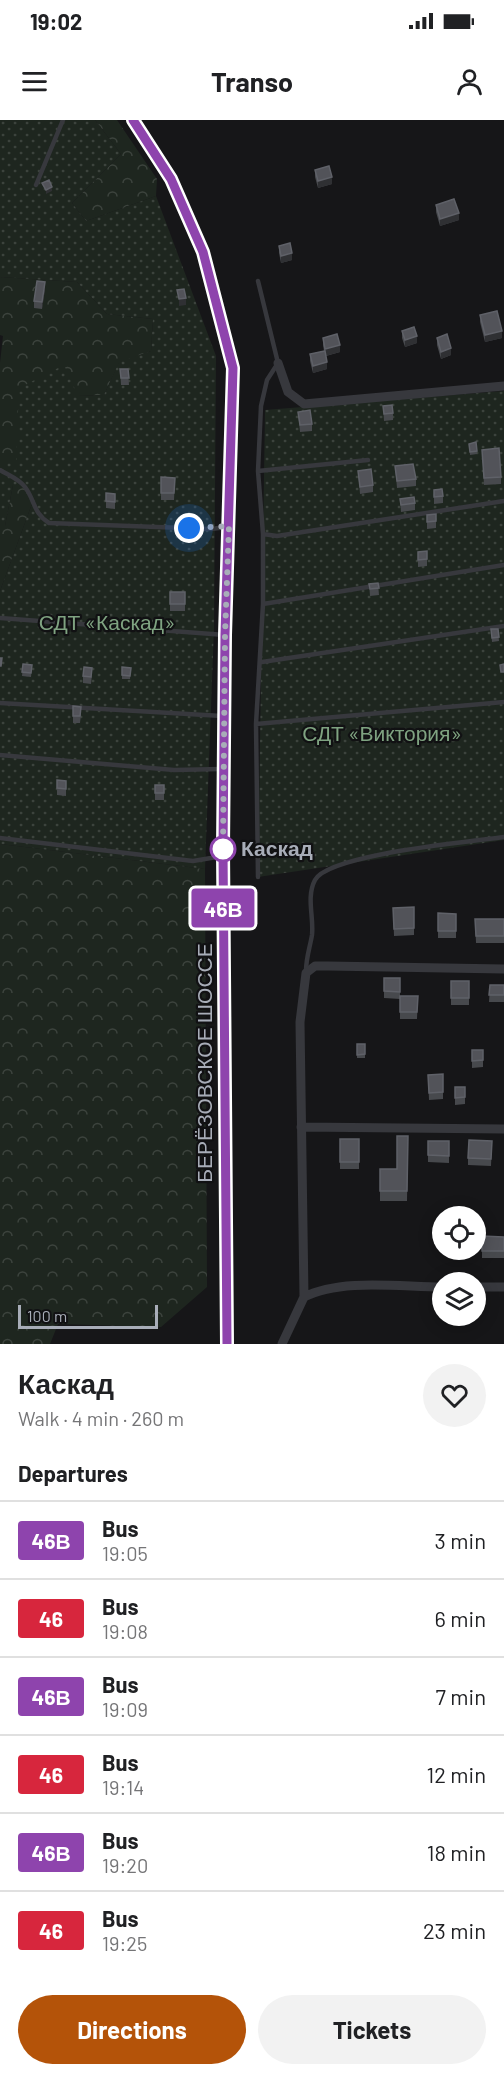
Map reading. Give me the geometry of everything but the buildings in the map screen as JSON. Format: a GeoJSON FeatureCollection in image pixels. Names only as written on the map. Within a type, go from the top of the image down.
{"type":"FeatureCollection","features":[{"type":"Feature","properties":{"kind":"street","name":"БЕРЁЗОВСКОЕ ШОССЕ"},"geometry":{"type":"LineString","coordinates":[[133,120],[171,179],[203,252],[233,368],[225,635],[223,856],[227,1344]]}},
{"type":"Feature","properties":{"kind":"street"},"geometry":{"type":"LineString","coordinates":[[278,363],[288,392],[304,404],[504,386]]}},
{"type":"Feature","properties":{"kind":"street"},"geometry":{"type":"LineString","coordinates":[[282,1344],[304,1297],[300,1022],[306,973],[315,966],[504,969]]}},
{"type":"Feature","properties":{"kind":"street"},"geometry":{"type":"LineString","coordinates":[[302,1126],[504,1129]]}},
{"type":"Feature","properties":{"kind":"street"},"geometry":{"type":"LineString","coordinates":[[304,1297],[318,1290],[343,1287],[432,1287]]}},
{"type":"Feature","properties":{"kind":"street"},"geometry":{"type":"LineString","coordinates":[[486,1287],[504,1287]]}},
{"type":"Feature","properties":{"kind":"lane"},"geometry":{"type":"LineString","coordinates":[[36,185],[63,120]]}},
{"type":"Feature","properties":{"kind":"lane"},"geometry":{"type":"LineString","coordinates":[[258,281],[278,363],[267,380],[261,406],[258,471],[263,534],[263,604],[255,724],[258,877]]}},
{"type":"Feature","properties":{"kind":"lane"},"geometry":{"type":"LineString","coordinates":[[258,471],[369,460]]}},
{"type":"Feature","properties":{"kind":"lane"},"geometry":{"type":"LineString","coordinates":[[0,470],[25,487],[34,509],[49,523],[211,529],[229,526]]}},
{"type":"Feature","properties":{"kind":"lane"},"geometry":{"type":"LineString","coordinates":[[263,534],[277,536],[504,501]]}},
{"type":"Feature","properties":{"kind":"lane"},"geometry":{"type":"LineString","coordinates":[[263,604],[504,566]]}},
{"type":"Feature","properties":{"kind":"lane"},"geometry":{"type":"LineString","coordinates":[[0,618],[225,635]]}},
{"type":"Feature","properties":{"kind":"lane"},"geometry":{"type":"LineString","coordinates":[[262,662],[504,626]]}},
{"type":"Feature","properties":{"kind":"lane"},"geometry":{"type":"LineString","coordinates":[[255,724],[504,702]]}},
{"type":"Feature","properties":{"kind":"lane"},"geometry":{"type":"LineString","coordinates":[[0,703],[226,716]]}},
{"type":"Feature","properties":{"kind":"lane"},"geometry":{"type":"LineString","coordinates":[[0,755],[174,770],[224,769]]}},
{"type":"Feature","properties":{"kind":"lane"},"geometry":{"type":"LineString","coordinates":[[306,973],[307,951],[311,937],[312,888],[323,871],[354,859],[504,837]]}},
{"type":"Feature","properties":{"kind":"lane"},"geometry":{"type":"LineString","coordinates":[[0,838],[194,861],[223,856]]}},
{"type":"Feature","properties":{"kind":"green space","name":"СДТ «Каскад»"},"geometry":{"type":"Polygon","coordinates":[[[0,120],[95,120],[121,154],[72,203],[86,221],[156,196],[216,356],[214,627],[205,869],[0,844],[0,591],[33,501],[23,485],[13,485],[5,526],[0,526],[0,461],[16,461],[19,388],[64,365],[78,396],[104,395],[119,362],[151,351],[153,319],[107,314],[77,282],[0,277],[0,120]]]}},
{"type":"Feature","properties":{"kind":"green space"},"geometry":{"type":"Polygon","coordinates":[[[95,120],[117,120],[157,179],[156,196],[86,221],[72,203],[121,154],[95,120]]]}},
{"type":"Feature","properties":{"kind":"green space"},"geometry":{"type":"Polygon","coordinates":[[[0,277],[77,282],[107,314],[153,319],[151,351],[119,363],[104,395],[78,396],[16,462],[0,461],[0,363],[3,336],[0,335],[0,277]]]}},
{"type":"Feature","properties":{"kind":"green space","name":"СДТ «Виктория»"},"geometry":{"type":"Polygon","coordinates":[[[504,391],[504,840],[258,877],[265,410],[504,391]]]}},
{"type":"Feature","properties":{"kind":"green space"},"geometry":{"type":"Polygon","coordinates":[[[13,485],[23,485],[33,501],[0,591],[0,526],[5,526],[13,485]]]}},
{"type":"Feature","properties":{"kind":"green space"},"geometry":{"type":"Polygon","coordinates":[[[0,844],[205,869],[207,1287],[161,1327],[58,1324],[50,1344],[0,1344],[0,844]]]}},
{"type":"Feature","properties":{"kind":"bus line","name":"46В"},"geometry":{"type":"LineString","coordinates":[[133,120],[171,179],[203,252],[233,368],[225,635],[223,849],[227,1344]]}},
{"type":"Feature","properties":{"kind":"place","name":"Каскад"},"geometry":{"type":"Point","coordinates":[223,849]}},
{"type":"Feature","properties":{"kind":"route"},"geometry":{"type":"LineString","coordinates":[[189,528],[211,529],[229,526],[225,635],[223,849]]}}]}
